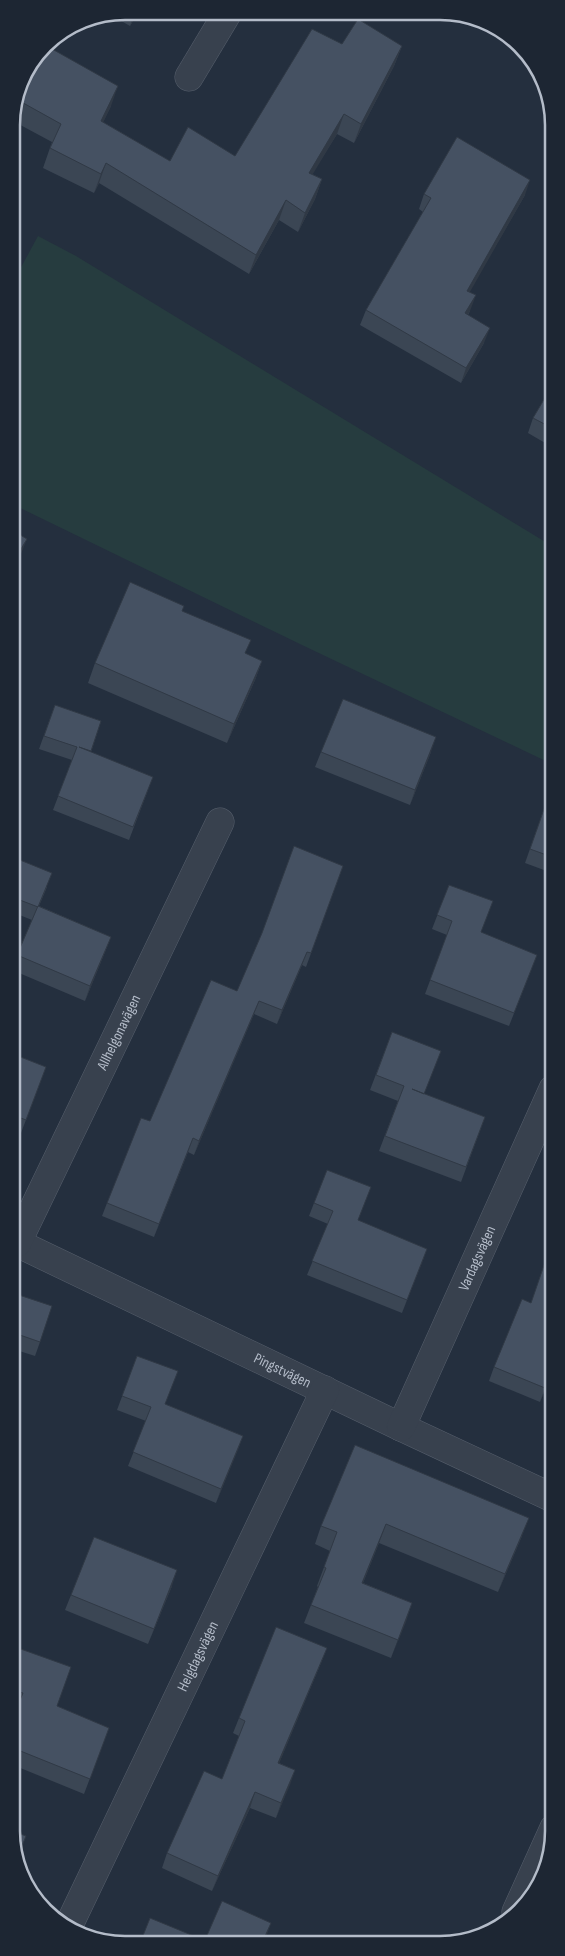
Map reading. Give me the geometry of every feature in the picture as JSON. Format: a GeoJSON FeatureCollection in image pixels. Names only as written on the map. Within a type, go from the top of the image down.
{"type":"FeatureCollection","features":[{"type":"Feature","properties":{"kind":"street"},"geometry":{"type":"LineString","coordinates":[[189,77],[223,20]]}},
{"type":"Feature","properties":{"kind":"street","name":"Allhelgonavägen"},"geometry":{"type":"LineString","coordinates":[[20,1232],[220,822]]}},
{"type":"Feature","properties":{"kind":"street","name":"Vardagsvägen"},"geometry":{"type":"LineString","coordinates":[[400,1427],[545,1107]]}},
{"type":"Feature","properties":{"kind":"street","name":"Pingstvägen"},"geometry":{"type":"LineString","coordinates":[[20,1244],[400,1427],[545,1494]]}},
{"type":"Feature","properties":{"kind":"street","name":"Helgdagsvägen"},"geometry":{"type":"LineString","coordinates":[[71,1921],[325,1390]]}},
{"type":"Feature","properties":{"kind":"street"},"geometry":{"type":"LineString","coordinates":[[525,1892],[542,1855]]}},
{"type":"Feature","properties":{"kind":"green space"},"geometry":{"type":"Polygon","coordinates":[[[38,236],[76,256],[545,542],[545,761],[20,508],[20,269],[38,236]]]}},
{"type":"Feature","properties":{"kind":"building"},"geometry":{"type":"Polygon","coordinates":[[[357,20],[360,20],[402,46],[361,124],[344,114],[309,173],[322,179],[305,213],[286,200],[256,255],[106,163],[101,174],[50,148],[61,124],[23,103],[34,72],[53,49],[118,86],[101,121],[170,161],[188,127],[235,156],[312,29],[342,44],[357,20]]]}},
{"type":"Feature","properties":{"kind":"building"},"geometry":{"type":"Polygon","coordinates":[[[457,137],[530,180],[467,291],[476,295],[465,313],[490,328],[466,368],[366,310],[431,198],[424,194],[457,137]]]}},
{"type":"Feature","properties":{"kind":"building"},"geometry":{"type":"Polygon","coordinates":[[[545,398],[545,424],[533,418],[545,398]]]}},
{"type":"Feature","properties":{"kind":"building"},"geometry":{"type":"Polygon","coordinates":[[[20,535],[27,539],[20,551],[20,535]]]}},
{"type":"Feature","properties":{"kind":"building"},"geometry":{"type":"Polygon","coordinates":[[[130,582],[184,606],[182,611],[251,640],[245,653],[262,661],[234,724],[95,663],[130,582]]]}},
{"type":"Feature","properties":{"kind":"building"},"geometry":{"type":"Polygon","coordinates":[[[343,699],[436,737],[415,790],[321,752],[343,699]]]}},
{"type":"Feature","properties":{"kind":"building"},"geometry":{"type":"Polygon","coordinates":[[[55,705],[101,721],[91,751],[79,747],[153,777],[133,827],[58,796],[77,747],[44,736],[55,705]]]}},
{"type":"Feature","properties":{"kind":"building"},"geometry":{"type":"Polygon","coordinates":[[[545,806],[545,854],[530,849],[545,806]]]}},
{"type":"Feature","properties":{"kind":"building"},"geometry":{"type":"Polygon","coordinates":[[[294,846],[343,866],[311,953],[307,952],[282,1010],[259,1001],[199,1141],[193,1138],[159,1224],[107,1203],[141,1118],[150,1121],[211,980],[237,991],[262,933],[294,846]]]}},
{"type":"Feature","properties":{"kind":"building"},"geometry":{"type":"Polygon","coordinates":[[[20,860],[52,873],[38,907],[20,900],[20,860]]]}},
{"type":"Feature","properties":{"kind":"building"},"geometry":{"type":"Polygon","coordinates":[[[449,885],[493,901],[481,932],[537,955],[514,1013],[430,980],[452,921],[437,915],[449,885]]]}},
{"type":"Feature","properties":{"kind":"building"},"geometry":{"type":"Polygon","coordinates":[[[38,906],[111,937],[90,986],[20,956],[20,948],[38,906]]]}},
{"type":"Feature","properties":{"kind":"building"},"geometry":{"type":"Polygon","coordinates":[[[392,1032],[441,1051],[424,1094],[485,1117],[466,1167],[385,1136],[404,1086],[376,1075],[392,1032]]]}},
{"type":"Feature","properties":{"kind":"building"},"geometry":{"type":"Polygon","coordinates":[[[20,1057],[46,1067],[26,1120],[20,1118],[20,1057]]]}},
{"type":"Feature","properties":{"kind":"building"},"geometry":{"type":"Polygon","coordinates":[[[327,1170],[371,1187],[358,1220],[427,1249],[407,1300],[312,1261],[333,1211],[314,1203],[327,1170]]]}},
{"type":"Feature","properties":{"kind":"building"},"geometry":{"type":"Polygon","coordinates":[[[545,1262],[545,1388],[494,1367],[522,1299],[531,1303],[545,1262]]]}},
{"type":"Feature","properties":{"kind":"building"},"geometry":{"type":"Polygon","coordinates":[[[20,1295],[52,1306],[40,1342],[20,1335],[20,1295]]]}},
{"type":"Feature","properties":{"kind":"building"},"geometry":{"type":"Polygon","coordinates":[[[137,1356],[178,1371],[165,1404],[243,1436],[221,1489],[133,1452],[151,1407],[122,1396],[137,1356]]]}},
{"type":"Feature","properties":{"kind":"building"},"geometry":{"type":"Polygon","coordinates":[[[355,1445],[529,1518],[505,1574],[386,1524],[362,1583],[412,1603],[398,1640],[311,1605],[326,1568],[324,1567],[337,1532],[321,1526],[355,1445]]]}},
{"type":"Feature","properties":{"kind":"building"},"geometry":{"type":"Polygon","coordinates":[[[94,1537],[177,1570],[154,1629],[71,1595],[94,1537]]]}},
{"type":"Feature","properties":{"kind":"building"},"geometry":{"type":"Polygon","coordinates":[[[276,1627],[327,1648],[278,1763],[295,1770],[281,1803],[255,1792],[218,1876],[167,1853],[204,1771],[222,1779],[245,1721],[239,1718],[276,1627]]]}},
{"type":"Feature","properties":{"kind":"building"},"geometry":{"type":"Polygon","coordinates":[[[20,1649],[71,1667],[57,1706],[109,1728],[90,1779],[20,1751],[20,1700],[23,1693],[20,1692],[20,1649]]]}},
{"type":"Feature","properties":{"kind":"building"},"geometry":{"type":"Polygon","coordinates":[[[20,1834],[26,1836],[21,1848],[20,1834]]]}},
{"type":"Feature","properties":{"kind":"building"},"geometry":{"type":"Polygon","coordinates":[[[222,1901],[271,1923],[265,1936],[207,1936],[222,1901]]]}},
{"type":"Feature","properties":{"kind":"building"},"geometry":{"type":"Polygon","coordinates":[[[150,1918],[194,1936],[143,1936],[150,1918]]]}}]}
